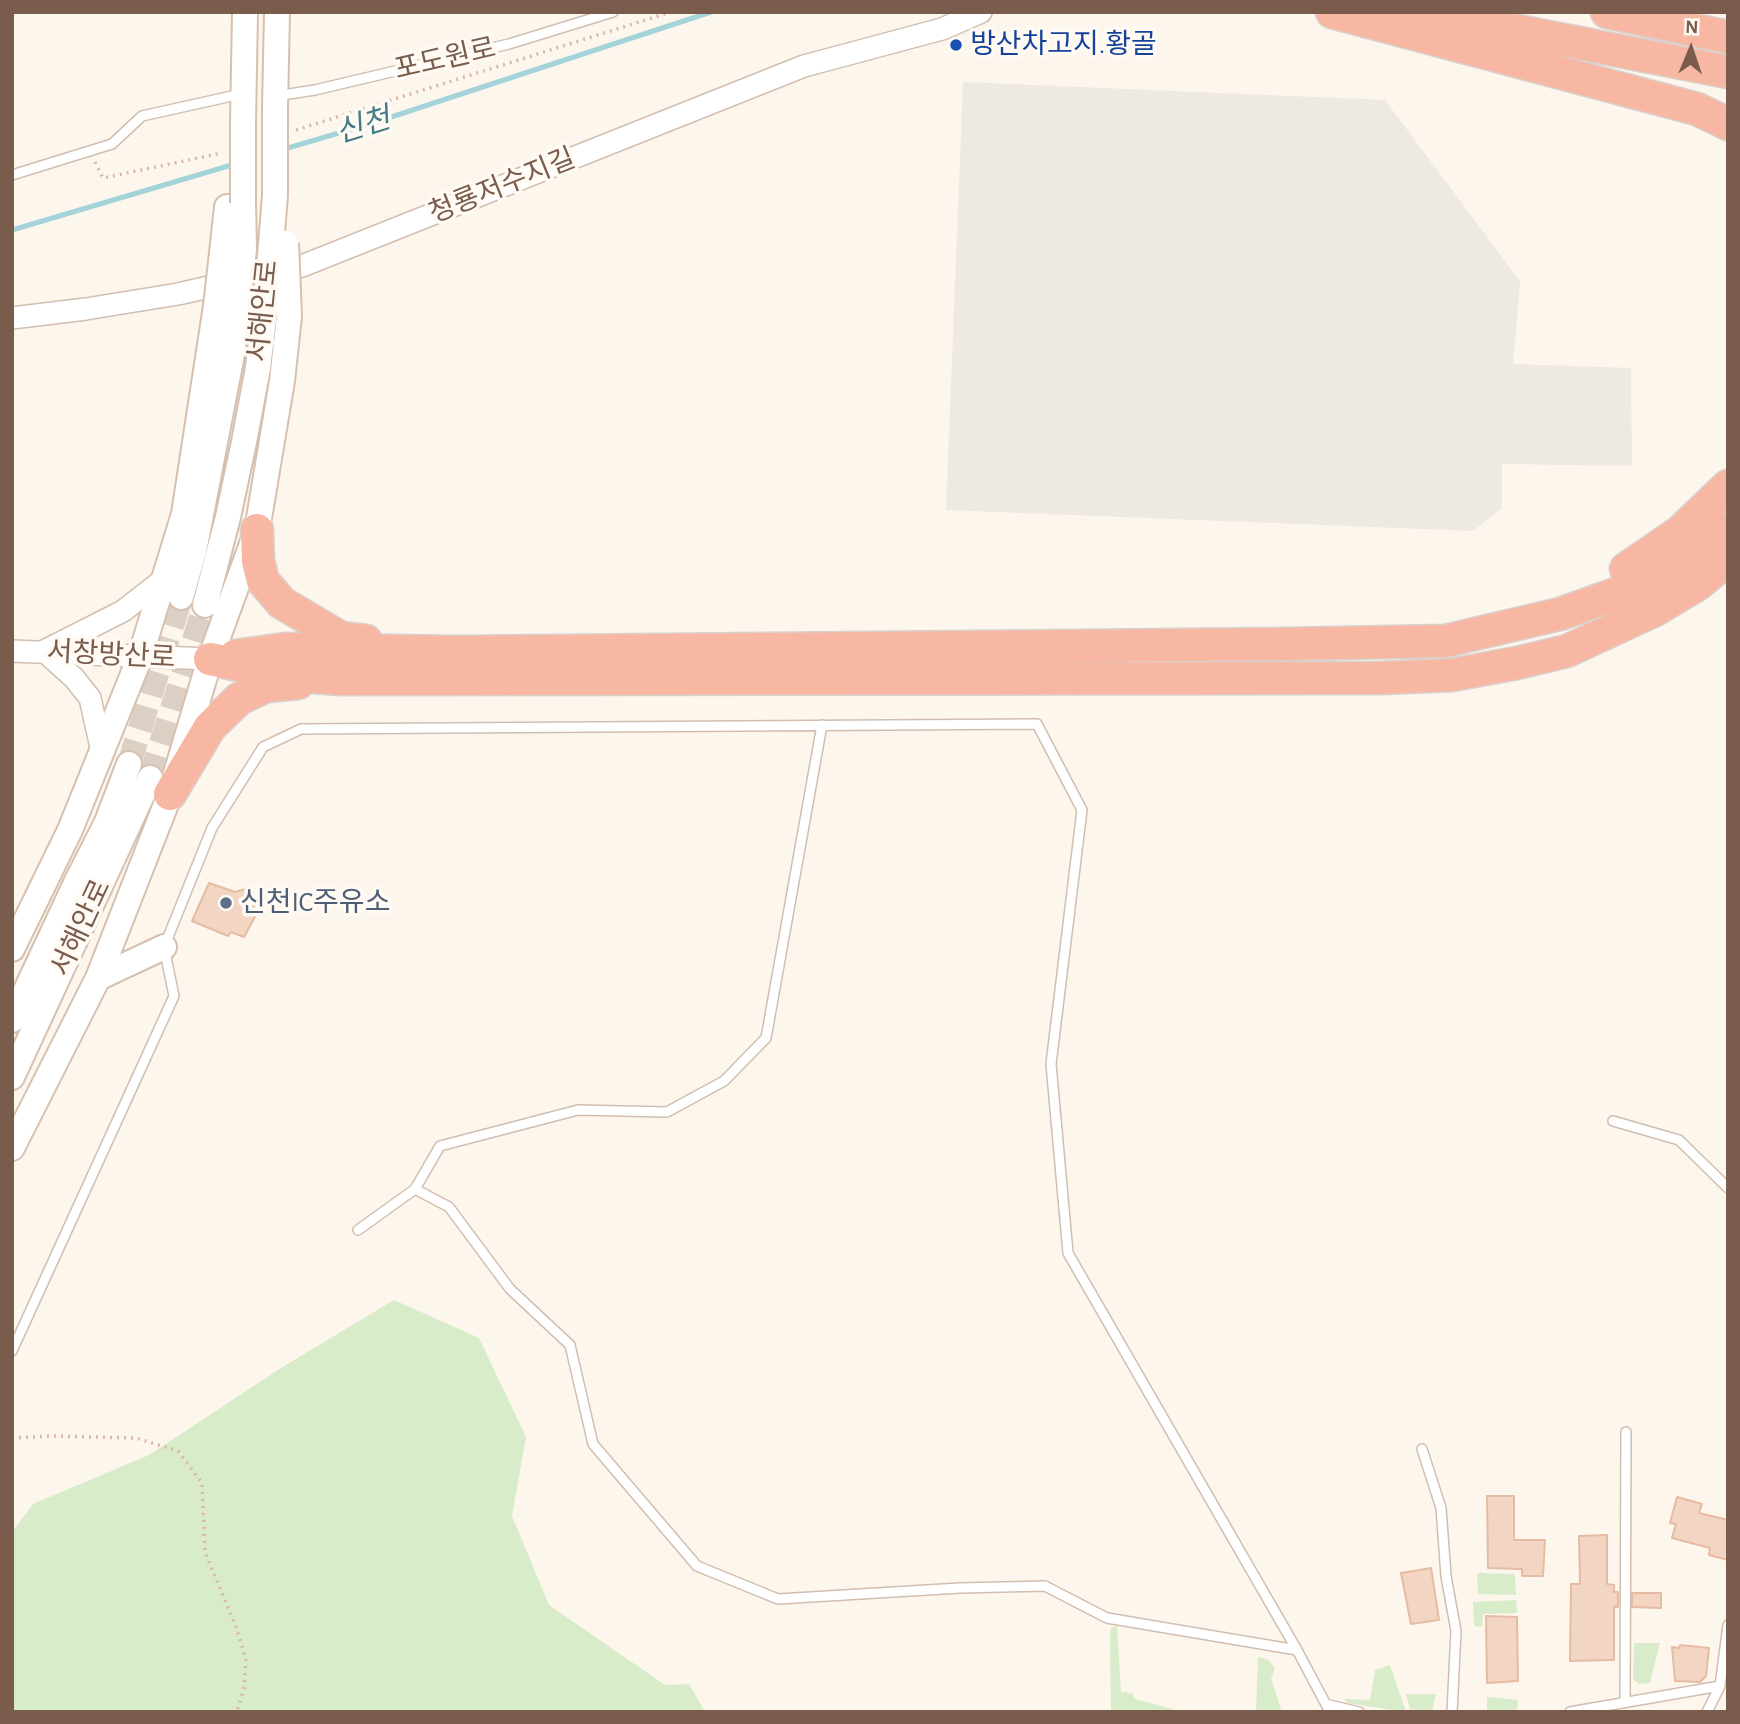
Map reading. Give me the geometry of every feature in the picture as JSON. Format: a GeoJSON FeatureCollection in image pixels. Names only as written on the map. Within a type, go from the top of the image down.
{"type":"FeatureCollection","features":[{"type":"Feature","properties":{"kind":"highway"},"geometry":{"type":"LineString","coordinates":[[1332,12],[1697,108],[1728,124]]}},
{"type":"Feature","properties":{"kind":"highway"},"geometry":{"type":"LineString","coordinates":[[1420,12],[1728,72]]}},
{"type":"Feature","properties":{"kind":"highway"},"geometry":{"type":"LineString","coordinates":[[1606,12],[1728,37]]}},
{"type":"Feature","properties":{"kind":"highway"},"geometry":{"type":"LineString","coordinates":[[1560,614],[1680,532],[1728,486]]}},
{"type":"Feature","properties":{"kind":"highway"},"geometry":{"type":"LineString","coordinates":[[210,659],[285,649],[454,652],[1445,641],[1560,614],[1627,590],[1718,538],[1728,529]]}},
{"type":"Feature","properties":{"kind":"highway"},"geometry":{"type":"LineString","coordinates":[[257,530],[258,561],[263,581],[282,603],[341,638],[454,652]]}},
{"type":"Feature","properties":{"kind":"highway"},"geometry":{"type":"LineString","coordinates":[[160,786],[210,727],[239,699],[266,686],[341,680],[1381,678],[1452,675],[1567,651],[1655,610],[1698,584],[1728,559]]}},
{"type":"Feature","properties":{"kind":"highway"},"geometry":{"type":"LineString","coordinates":[[210,659],[287,675],[341,680]]}},
{"type":"Feature","properties":{"kind":"main road","name":"서해안로"},"geometry":{"type":"LineString","coordinates":[[181,597],[194,551],[233,349],[227,309],[243,127],[245,12]]}},
{"type":"Feature","properties":{"kind":"main road"},"geometry":{"type":"LineString","coordinates":[[12,1148],[98,978],[160,786],[257,530],[282,381],[289,316],[274,203],[278,12]]}},
{"type":"Feature","properties":{"kind":"main road","name":"서해안로"},"geometry":{"type":"LineString","coordinates":[[205,605],[244,442],[278,244]]}},
{"type":"Feature","properties":{"kind":"main road"},"geometry":{"type":"LineString","coordinates":[[12,949],[70,830],[140,657],[184,514],[201,414],[227,309]]}},
{"type":"Feature","properties":{"kind":"main road","name":"서해안로"},"geometry":{"type":"LineString","coordinates":[[12,1020],[107,822],[129,764]]}},
{"type":"Feature","properties":{"kind":"main road","name":"서해안로"},"geometry":{"type":"LineString","coordinates":[[12,1077],[160,786]]}},
{"type":"Feature","properties":{"kind":"main road"},"geometry":{"type":"LineString","coordinates":[[98,978],[164,947]]}},
{"type":"Feature","properties":{"kind":"street","name":"청룡저수지길"},"geometry":{"type":"LineString","coordinates":[[12,318],[86,309],[177,293],[302,266],[804,66],[942,29],[981,12]]}},
{"type":"Feature","properties":{"kind":"street"},"geometry":{"type":"LineString","coordinates":[[102,752],[90,698],[74,678],[44,651],[122,611],[164,579]]}},
{"type":"Feature","properties":{"kind":"street","name":"서창방산로"},"geometry":{"type":"LineString","coordinates":[[12,651],[210,659]]}},
{"type":"Feature","properties":{"kind":"lane","name":"포도원로"},"geometry":{"type":"LineString","coordinates":[[275,103],[315,90],[509,44],[613,12]]}},
{"type":"Feature","properties":{"kind":"lane"},"geometry":{"type":"LineString","coordinates":[[12,175],[112,144],[142,116],[243,93]]}},
{"type":"Feature","properties":{"kind":"lane"},"geometry":{"type":"LineString","coordinates":[[12,1351],[174,996],[164,947],[212,828],[263,747],[301,729],[1037,724],[1082,810],[1051,1064],[1068,1253],[1330,1708],[1359,1712]]}},
{"type":"Feature","properties":{"kind":"lane"},"geometry":{"type":"LineString","coordinates":[[358,1230],[415,1189],[440,1146],[578,1110],[667,1112],[724,1081],[766,1038],[822,725]]}},
{"type":"Feature","properties":{"kind":"lane"},"geometry":{"type":"LineString","coordinates":[[1613,1121],[1679,1140],[1728,1188]]}},
{"type":"Feature","properties":{"kind":"lane"},"geometry":{"type":"LineString","coordinates":[[415,1189],[449,1207],[510,1289],[570,1345],[593,1444],[697,1566],[778,1599],[960,1588],[1045,1586],[1107,1618],[1297,1650]]}},
{"type":"Feature","properties":{"kind":"lane"},"geometry":{"type":"LineString","coordinates":[[1625,1702],[1626,1432]]}},
{"type":"Feature","properties":{"kind":"lane"},"geometry":{"type":"LineString","coordinates":[[1422,1449],[1441,1508],[1446,1576],[1456,1631],[1452,1712]]}},
{"type":"Feature","properties":{"kind":"lane"},"geometry":{"type":"LineString","coordinates":[[1707,1712],[1720,1686],[1728,1625]]}},
{"type":"Feature","properties":{"kind":"lane"},"geometry":{"type":"LineString","coordinates":[[1570,1712],[1720,1686]]}},
{"type":"Feature","properties":{"kind":"path"},"geometry":{"type":"LineString","coordinates":[[289,133],[671,12]]}},
{"type":"Feature","properties":{"kind":"path"},"geometry":{"type":"LineString","coordinates":[[90,151],[103,178],[222,153]]}},
{"type":"Feature","properties":{"kind":"path"},"geometry":{"type":"LineString","coordinates":[[12,1438],[136,1438],[178,1451],[202,1483],[205,1552],[236,1627],[246,1659],[244,1688],[237,1712]]}},
{"type":"Feature","properties":{"kind":"shaded area"},"geometry":{"type":"Polygon","coordinates":[[[963,82],[1385,100],[1520,281],[1513,364],[1631,368],[1632,466],[1502,464],[1502,508],[1473,531],[946,510],[963,82]]]}},
{"type":"Feature","properties":{"kind":"green space"},"geometry":{"type":"Polygon","coordinates":[[[394,1300],[479,1338],[526,1437],[512,1516],[549,1605],[665,1685],[689,1684],[705,1712],[12,1712],[12,1532],[33,1504],[149,1455],[281,1368],[394,1300]]]}},
{"type":"Feature","properties":{"kind":"green space"},"geometry":{"type":"Polygon","coordinates":[[[1477,1573],[1515,1574],[1516,1595],[1478,1594],[1477,1573]]]}},
{"type":"Feature","properties":{"kind":"green space"},"geometry":{"type":"Polygon","coordinates":[[[1516,1600],[1517,1613],[1483,1614],[1482,1627],[1474,1626],[1473,1602],[1516,1600]]]}},
{"type":"Feature","properties":{"kind":"green space"},"geometry":{"type":"Polygon","coordinates":[[[1117,1626],[1121,1692],[1132,1693],[1135,1699],[1183,1712],[1111,1712],[1110,1636],[1111,1628],[1117,1626]]]}},
{"type":"Feature","properties":{"kind":"green space"},"geometry":{"type":"Polygon","coordinates":[[[1634,1643],[1660,1643],[1650,1683],[1639,1684],[1633,1679],[1634,1643]]]}},
{"type":"Feature","properties":{"kind":"green space"},"geometry":{"type":"Polygon","coordinates":[[[1258,1657],[1269,1660],[1275,1669],[1271,1679],[1282,1712],[1256,1712],[1258,1657]]]}},
{"type":"Feature","properties":{"kind":"green space"},"geometry":{"type":"Polygon","coordinates":[[[1390,1665],[1406,1712],[1347,1703],[1345,1699],[1370,1700],[1375,1670],[1390,1665]]]}},
{"type":"Feature","properties":{"kind":"green space"},"geometry":{"type":"Polygon","coordinates":[[[1406,1694],[1436,1694],[1432,1712],[1410,1709],[1406,1694]]]}},
{"type":"Feature","properties":{"kind":"green space"},"geometry":{"type":"Polygon","coordinates":[[[1487,1697],[1518,1700],[1517,1711],[1487,1712],[1487,1697]]]}},
{"type":"Feature","properties":{"kind":"building","name":"신천IC주유소"},"geometry":{"type":"Polygon","coordinates":[[[209,883],[235,892],[246,889],[257,913],[244,937],[231,932],[228,936],[192,921],[209,883]]]}},
{"type":"Feature","properties":{"kind":"building"},"geometry":{"type":"Polygon","coordinates":[[[1487,1496],[1514,1496],[1514,1540],[1545,1540],[1543,1576],[1522,1576],[1522,1569],[1488,1568],[1487,1496]]]}},
{"type":"Feature","properties":{"kind":"building"},"geometry":{"type":"Polygon","coordinates":[[[1677,1497],[1702,1504],[1699,1513],[1728,1520],[1728,1560],[1709,1555],[1710,1548],[1672,1538],[1676,1524],[1670,1523],[1677,1497]]]}},
{"type":"Feature","properties":{"kind":"building"},"geometry":{"type":"Polygon","coordinates":[[[1607,1535],[1607,1584],[1614,1585],[1614,1592],[1618,1592],[1618,1607],[1614,1607],[1614,1660],[1570,1661],[1571,1584],[1580,1584],[1579,1536],[1607,1535]]]}},
{"type":"Feature","properties":{"kind":"building"},"geometry":{"type":"Polygon","coordinates":[[[1431,1568],[1439,1620],[1411,1624],[1401,1573],[1431,1568]]]}},
{"type":"Feature","properties":{"kind":"building"},"geometry":{"type":"Polygon","coordinates":[[[1632,1593],[1661,1593],[1661,1608],[1632,1607],[1632,1593]]]}},
{"type":"Feature","properties":{"kind":"building"},"geometry":{"type":"Polygon","coordinates":[[[1486,1616],[1517,1617],[1518,1681],[1487,1683],[1486,1616]]]}},
{"type":"Feature","properties":{"kind":"building"},"geometry":{"type":"Polygon","coordinates":[[[1680,1645],[1709,1648],[1706,1676],[1700,1682],[1675,1681],[1672,1647],[1679,1648],[1680,1645]]]}},
{"type":"Feature","properties":{"kind":"waterway","name":"신천"},"geometry":{"type":"LineString","coordinates":[[281,150],[373,123],[711,12]]}},
{"type":"Feature","properties":{"kind":"waterway","name":"신천"},"geometry":{"type":"LineString","coordinates":[[12,230],[235,164]]}},
{"type":"Feature","properties":{"kind":"tunnel"},"geometry":{"type":"LineString","coordinates":[[129,764],[181,597]]}},
{"type":"Feature","properties":{"kind":"tunnel"},"geometry":{"type":"LineString","coordinates":[[150,778],[205,605]]}},
{"type":"Feature","properties":{"kind":"place","name":"방산차고지.황골"},"geometry":{"type":"Point","coordinates":[956,45]}},
{"type":"Feature","properties":{"kind":"place","name":"신천IC주유소"},"geometry":{"type":"Point","coordinates":[226,903]}}]}
